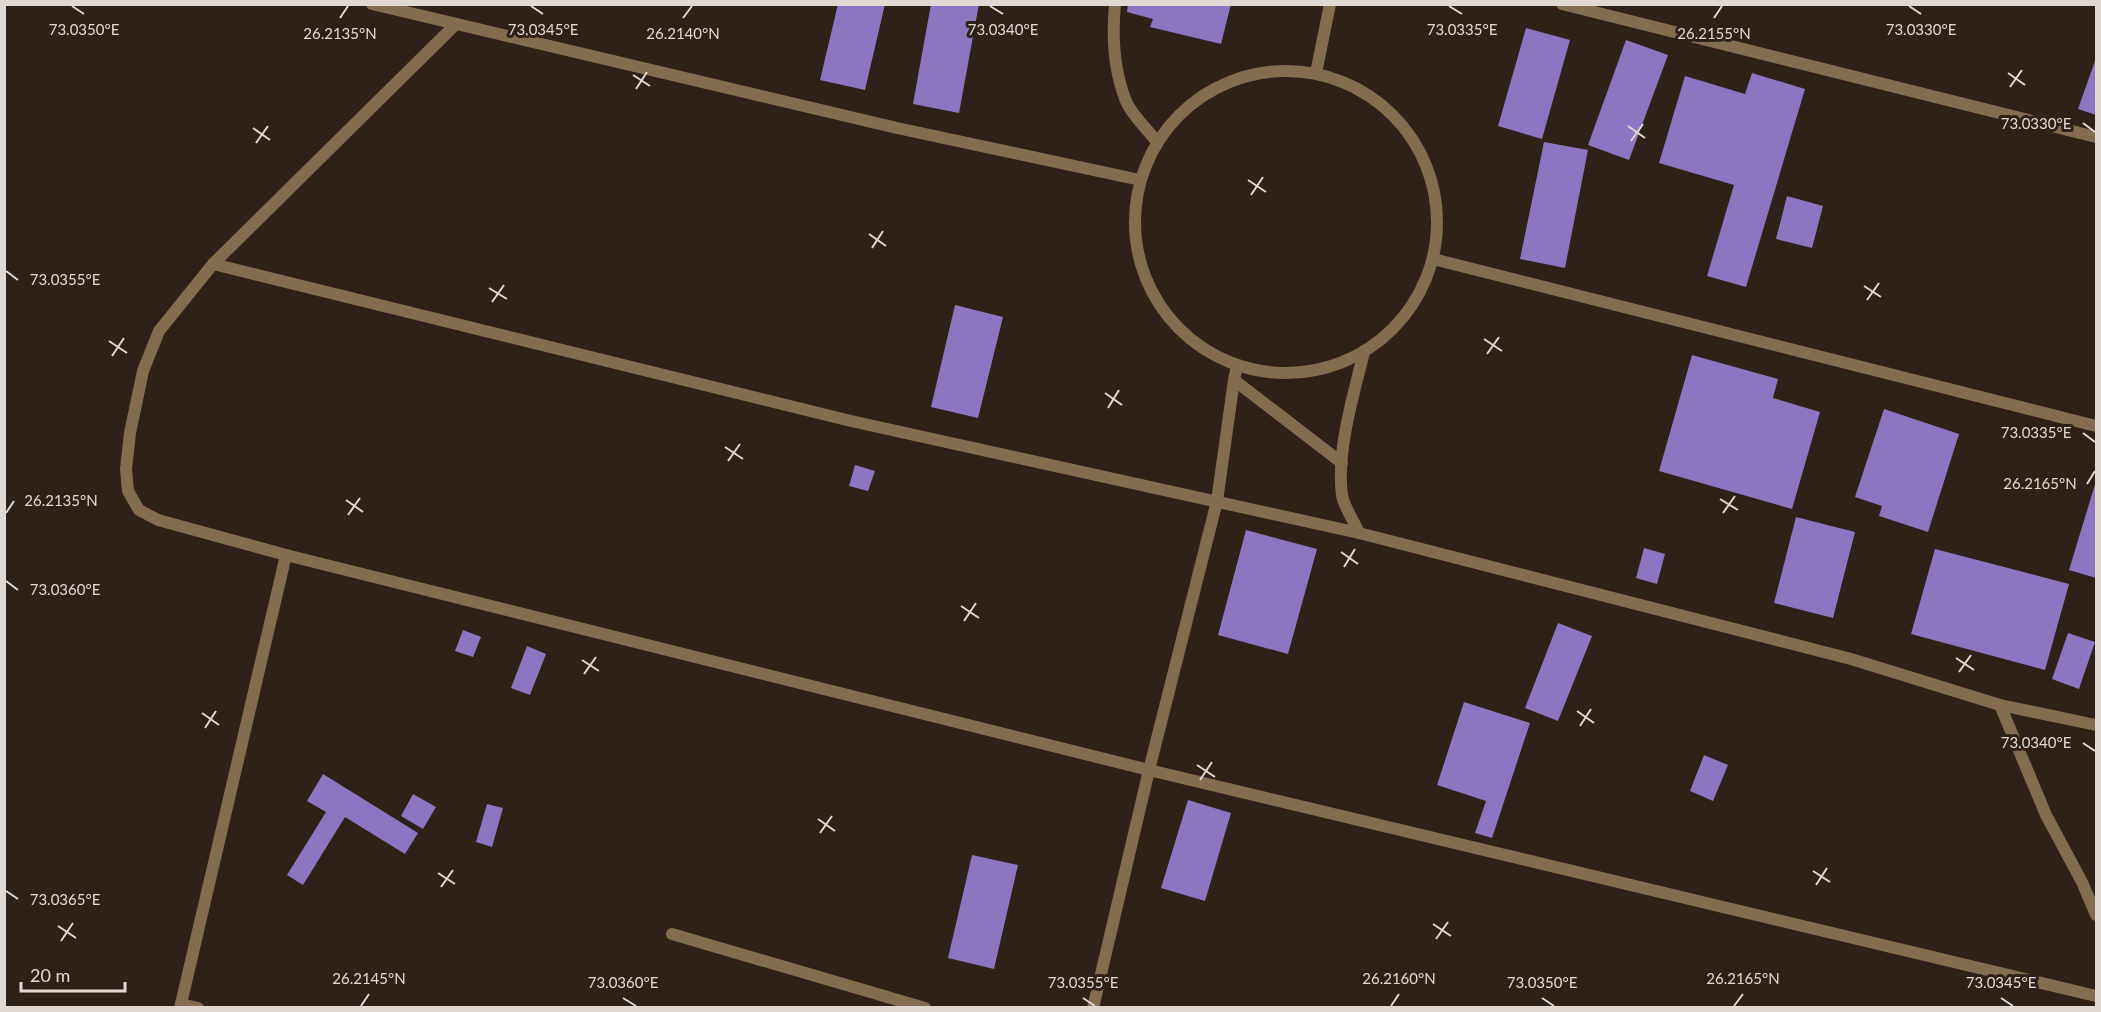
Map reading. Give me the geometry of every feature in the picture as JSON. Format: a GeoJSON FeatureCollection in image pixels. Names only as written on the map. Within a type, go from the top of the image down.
{"type":"FeatureCollection","features":[{"type":"Feature","properties":{"kind":"street"},"geometry":{"type":"LineString","coordinates":[[372,4],[897,128],[1140,180]]}},
{"type":"Feature","properties":{"kind":"street"},"geometry":{"type":"LineString","coordinates":[[1115,4],[1113,26],[1115,61],[1126,103],[1157,142]]}},
{"type":"Feature","properties":{"kind":"street"},"geometry":{"type":"LineString","coordinates":[[1316,73],[1330,4]]}},
{"type":"Feature","properties":{"kind":"street"},"geometry":{"type":"LineString","coordinates":[[1562,4],[2097,137]]}},
{"type":"Feature","properties":{"kind":"street"},"geometry":{"type":"LineString","coordinates":[[456,24],[213,264],[159,331],[143,371],[130,433],[126,469],[128,491],[139,510],[158,520],[286,555],[1149,770],[2097,996]]}},
{"type":"Feature","properties":{"kind":"street"},"geometry":{"type":"LineString","coordinates":[[1270,70],[1316,73],[1349,83],[1379,101],[1404,126],[1423,155],[1434,189],[1438,224],[1433,259],[1418,295],[1395,327],[1364,352],[1324,368],[1280,374],[1237,366],[1203,349],[1173,324],[1152,293],[1138,257],[1134,218],[1140,180],[1157,142],[1187,107],[1226,83],[1270,70]]}},
{"type":"Feature","properties":{"kind":"street"},"geometry":{"type":"LineString","coordinates":[[1433,259],[2097,426]]}},
{"type":"Feature","properties":{"kind":"street"},"geometry":{"type":"LineString","coordinates":[[213,264],[851,421],[1359,533],[1851,659],[2000,705],[2097,725]]}},
{"type":"Feature","properties":{"kind":"street"},"geometry":{"type":"LineString","coordinates":[[1359,533],[1342,496],[1342,463],[1348,420],[1364,352]]}},
{"type":"Feature","properties":{"kind":"street"},"geometry":{"type":"LineString","coordinates":[[1093,1008],[1149,770],[1217,501],[1237,366]]}},
{"type":"Feature","properties":{"kind":"street"},"geometry":{"type":"LineString","coordinates":[[1234,380],[1342,463]]}},
{"type":"Feature","properties":{"kind":"street"},"geometry":{"type":"LineString","coordinates":[[198,1008],[180,1006],[286,555]]}},
{"type":"Feature","properties":{"kind":"street"},"geometry":{"type":"LineString","coordinates":[[2000,705],[2046,815],[2097,915]]}},
{"type":"Feature","properties":{"kind":"street"},"geometry":{"type":"LineString","coordinates":[[672,934],[925,1008]]}},
{"type":"Feature","properties":{"kind":"building"},"geometry":{"type":"Polygon","coordinates":[[[838,4],[885,4],[865,90],[820,80],[838,4]]]}},
{"type":"Feature","properties":{"kind":"building"},"geometry":{"type":"Polygon","coordinates":[[[931,4],[979,4],[959,113],[913,104],[931,4]]]}},
{"type":"Feature","properties":{"kind":"building"},"geometry":{"type":"Polygon","coordinates":[[[1128,4],[1231,4],[1221,44],[1150,27],[1153,19],[1127,12],[1128,4]]]}},
{"type":"Feature","properties":{"kind":"building"},"geometry":{"type":"Polygon","coordinates":[[[1526,28],[1570,40],[1542,139],[1498,126],[1526,28]]]}},
{"type":"Feature","properties":{"kind":"building"},"geometry":{"type":"Polygon","coordinates":[[[1626,40],[1668,55],[1629,160],[1588,145],[1626,40]]]}},
{"type":"Feature","properties":{"kind":"building"},"geometry":{"type":"Polygon","coordinates":[[[2096,58],[2096,115],[2078,109],[2096,58]]]}},
{"type":"Feature","properties":{"kind":"building"},"geometry":{"type":"Polygon","coordinates":[[[1752,73],[1805,89],[1746,287],[1707,276],[1734,185],[1659,163],[1685,76],[1745,94],[1752,73]]]}},
{"type":"Feature","properties":{"kind":"building"},"geometry":{"type":"Polygon","coordinates":[[[1544,142],[1588,150],[1565,268],[1520,259],[1544,142]]]}},
{"type":"Feature","properties":{"kind":"building"},"geometry":{"type":"Polygon","coordinates":[[[1787,196],[1823,206],[1812,248],[1776,239],[1787,196]]]}},
{"type":"Feature","properties":{"kind":"building"},"geometry":{"type":"Polygon","coordinates":[[[955,305],[1003,317],[978,418],[931,407],[955,305]]]}},
{"type":"Feature","properties":{"kind":"building"},"geometry":{"type":"Polygon","coordinates":[[[1692,355],[1778,379],[1773,398],[1820,412],[1792,509],[1659,471],[1692,355]]]}},
{"type":"Feature","properties":{"kind":"building"},"geometry":{"type":"Polygon","coordinates":[[[1884,409],[1959,434],[1928,532],[1879,516],[1882,506],[1855,497],[1884,409]]]}},
{"type":"Feature","properties":{"kind":"building"},"geometry":{"type":"Polygon","coordinates":[[[855,465],[875,471],[868,491],[849,486],[855,465]]]}},
{"type":"Feature","properties":{"kind":"building"},"geometry":{"type":"Polygon","coordinates":[[[2096,481],[2096,578],[2069,570],[2096,481]]]}},
{"type":"Feature","properties":{"kind":"building"},"geometry":{"type":"Polygon","coordinates":[[[1796,517],[1855,532],[1833,618],[1774,603],[1796,517]]]}},
{"type":"Feature","properties":{"kind":"building"},"geometry":{"type":"Polygon","coordinates":[[[1246,530],[1317,549],[1288,654],[1218,635],[1246,530]]]}},
{"type":"Feature","properties":{"kind":"building"},"geometry":{"type":"Polygon","coordinates":[[[1644,548],[1665,554],[1657,584],[1636,578],[1644,548]]]}},
{"type":"Feature","properties":{"kind":"building"},"geometry":{"type":"Polygon","coordinates":[[[1935,549],[2069,584],[2045,670],[1911,634],[1935,549]]]}},
{"type":"Feature","properties":{"kind":"building"},"geometry":{"type":"Polygon","coordinates":[[[1558,623],[1592,636],[1558,721],[1525,708],[1558,623]]]}},
{"type":"Feature","properties":{"kind":"building"},"geometry":{"type":"Polygon","coordinates":[[[463,630],[481,637],[473,657],[455,651],[463,630]]]}},
{"type":"Feature","properties":{"kind":"building"},"geometry":{"type":"Polygon","coordinates":[[[2068,633],[2095,642],[2079,689],[2052,679],[2068,633]]]}},
{"type":"Feature","properties":{"kind":"building"},"geometry":{"type":"Polygon","coordinates":[[[527,646],[546,654],[530,695],[511,688],[527,646]]]}},
{"type":"Feature","properties":{"kind":"building"},"geometry":{"type":"Polygon","coordinates":[[[1464,702],[1530,723],[1492,838],[1475,833],[1486,801],[1437,785],[1464,702]]]}},
{"type":"Feature","properties":{"kind":"building"},"geometry":{"type":"Polygon","coordinates":[[[1704,755],[1728,765],[1713,801],[1690,791],[1704,755]]]}},
{"type":"Feature","properties":{"kind":"building"},"geometry":{"type":"Polygon","coordinates":[[[323,774],[418,833],[405,854],[345,817],[303,885],[287,875],[326,812],[307,801],[323,774]]]}},
{"type":"Feature","properties":{"kind":"building"},"geometry":{"type":"Polygon","coordinates":[[[413,794],[436,807],[423,829],[401,816],[413,794]]]}},
{"type":"Feature","properties":{"kind":"building"},"geometry":{"type":"Polygon","coordinates":[[[1188,800],[1231,813],[1205,901],[1161,888],[1188,800]]]}},
{"type":"Feature","properties":{"kind":"building"},"geometry":{"type":"Polygon","coordinates":[[[487,804],[503,808],[492,847],[476,842],[487,804]]]}},
{"type":"Feature","properties":{"kind":"building"},"geometry":{"type":"Polygon","coordinates":[[[972,855],[1018,865],[994,969],[948,958],[972,855]]]}}]}
